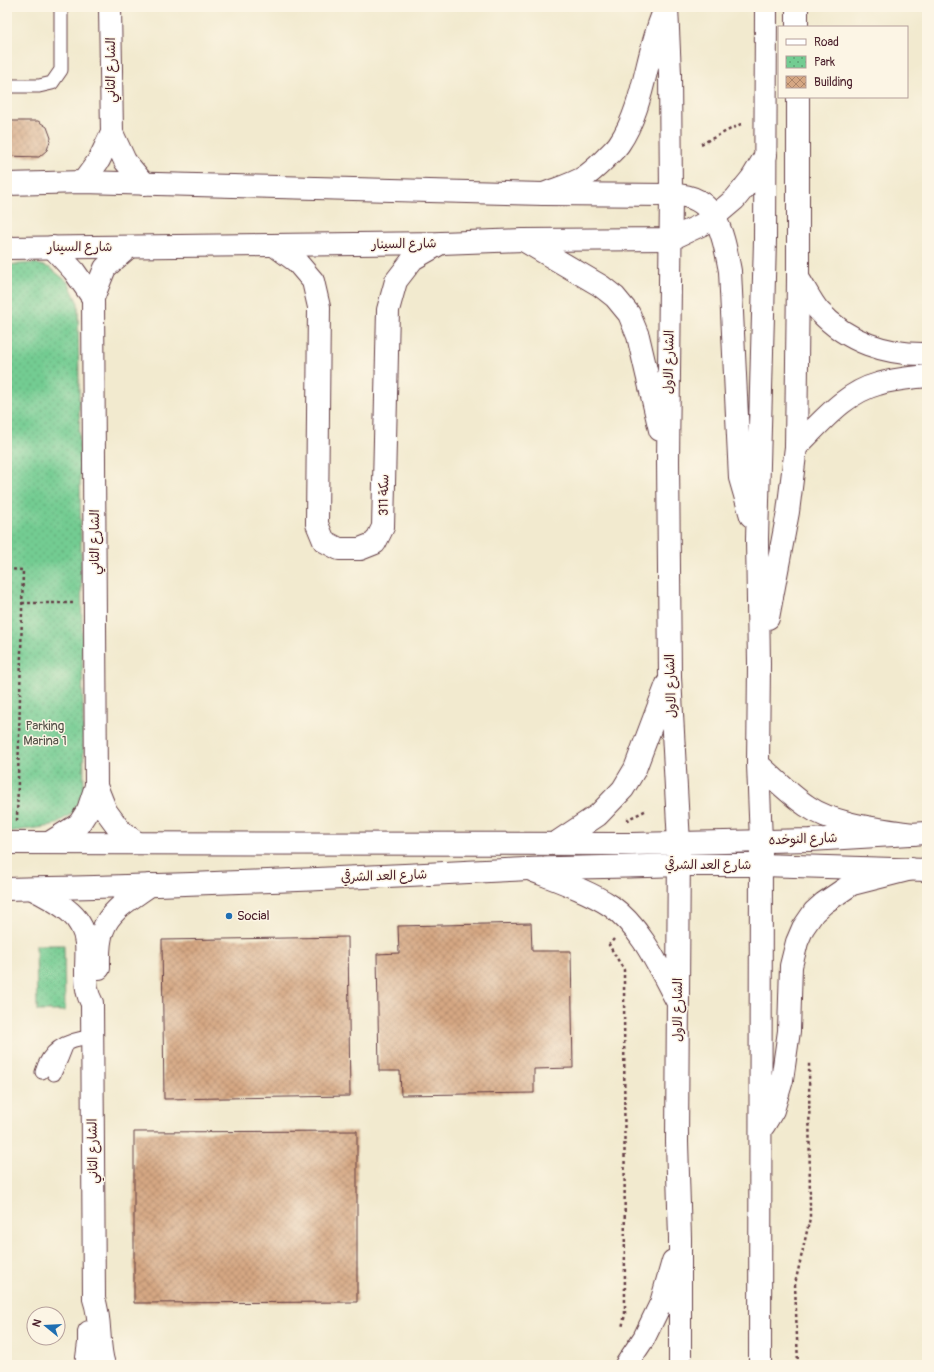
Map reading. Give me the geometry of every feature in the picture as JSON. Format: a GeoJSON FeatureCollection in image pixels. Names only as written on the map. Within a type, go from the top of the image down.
{"type":"FeatureCollection","features":[{"type":"Feature","properties":{"kind":"street","name":"الشارع الثاني"},"geometry":{"type":"LineString","coordinates":[[110,7],[112,133],[125,161],[144,184]]}},
{"type":"Feature","properties":{"kind":"street"},"geometry":{"type":"LineString","coordinates":[[544,194],[582,179],[598,166],[619,145],[630,126],[638,102],[657,27],[666,7]]}},
{"type":"Feature","properties":{"kind":"street","name":"الشارع الاول"},"geometry":{"type":"LineString","coordinates":[[666,7],[670,74],[671,195],[668,462],[670,677],[678,842],[677,1142],[680,1238],[680,1365]]}},
{"type":"Feature","properties":{"kind":"street"},"geometry":{"type":"LineString","coordinates":[[760,1365],[761,841],[758,764],[759,664],[757,538],[765,240],[766,7]]}},
{"type":"Feature","properties":{"kind":"street"},"geometry":{"type":"LineString","coordinates":[[797,7],[797,26]]}},
{"type":"Feature","properties":{"kind":"street"},"geometry":{"type":"LineString","coordinates":[[759,664],[788,512],[796,447],[798,98]]}},
{"type":"Feature","properties":{"kind":"street","name":"الشارع الثاني"},"geometry":{"type":"LineString","coordinates":[[83,182],[99,160],[112,133]]}},
{"type":"Feature","properties":{"kind":"street","name":"شارع السينار"},"geometry":{"type":"LineString","coordinates":[[7,248],[441,244],[523,240],[671,239],[701,225],[715,216],[735,199],[752,178],[766,155]]}},
{"type":"Feature","properties":{"kind":"street"},"geometry":{"type":"LineString","coordinates":[[7,184],[83,182],[544,194],[681,195],[696,199],[709,208],[715,216],[724,242],[730,271],[740,478],[757,538]]}},
{"type":"Feature","properties":{"kind":"street"},"geometry":{"type":"LineString","coordinates":[[523,240],[601,286],[614,297],[629,314],[638,336],[668,462]]}},
{"type":"Feature","properties":{"kind":"street","name":"سكة 311"},"geometry":{"type":"LineString","coordinates":[[274,245],[296,261],[312,281],[319,307],[317,524],[324,540],[339,549],[360,549],[375,543],[383,527],[388,310],[396,281],[413,259],[441,244]]}},
{"type":"Feature","properties":{"kind":"street"},"geometry":{"type":"LineString","coordinates":[[52,247],[74,271],[93,298]]}},
{"type":"Feature","properties":{"kind":"street","name":"الشارع الثاني"},"geometry":{"type":"LineString","coordinates":[[49,843],[79,824],[88,810],[96,786],[93,298],[105,268],[129,247]]}},
{"type":"Feature","properties":{"kind":"street"},"geometry":{"type":"LineString","coordinates":[[798,278],[819,310],[843,331],[859,341],[884,350],[913,354],[927,354]]}},
{"type":"Feature","properties":{"kind":"street"},"geometry":{"type":"LineString","coordinates":[[796,447],[840,404],[856,393],[878,384],[901,379],[927,376]]}},
{"type":"Feature","properties":{"kind":"street"},"geometry":{"type":"LineString","coordinates":[[556,844],[598,815],[623,789],[635,769],[670,677]]}},
{"type":"Feature","properties":{"kind":"street"},"geometry":{"type":"LineString","coordinates":[[758,764],[808,807],[829,817],[866,827],[920,834]]}},
{"type":"Feature","properties":{"kind":"street","name":"الشارع الثاني"},"geometry":{"type":"LineString","coordinates":[[96,786],[106,811],[120,830],[137,844]]}},
{"type":"Feature","properties":{"kind":"street","name":"شارع النوخده"},"geometry":{"type":"LineString","coordinates":[[678,842],[810,840],[920,834]]}},
{"type":"Feature","properties":{"kind":"street","name":"شارع العد الشرقي"},"geometry":{"type":"LineString","coordinates":[[12,844],[631,844],[678,842]]}},
{"type":"Feature","properties":{"kind":"street","name":"شارع العد الشرقي"},"geometry":{"type":"LineString","coordinates":[[7,889],[150,885],[529,869],[678,865],[761,865]]}},
{"type":"Feature","properties":{"kind":"street","name":"شارع النوخده"},"geometry":{"type":"LineString","coordinates":[[761,865],[919,870]]}},
{"type":"Feature","properties":{"kind":"street"},"geometry":{"type":"LineString","coordinates":[[529,869],[587,893],[610,906],[628,922],[643,940],[678,1003]]}},
{"type":"Feature","properties":{"kind":"street"},"geometry":{"type":"LineString","coordinates":[[761,1131],[773,1110],[782,1080],[788,1031],[791,966],[797,942],[803,928],[814,912],[824,903],[852,884],[919,870]]}},
{"type":"Feature","properties":{"kind":"street","name":"الشارع الثاني"},"geometry":{"type":"LineString","coordinates":[[104,1365],[101,1352],[99,1315],[94,1299],[92,1003],[98,988],[100,944],[105,924],[118,908],[150,885]]}},
{"type":"Feature","properties":{"kind":"street","name":"الشارع الثاني"},"geometry":{"type":"LineString","coordinates":[[33,888],[65,907],[77,919],[86,943],[86,986],[88,998],[92,1003]]}},
{"type":"Feature","properties":{"kind":"street"},"geometry":{"type":"LineString","coordinates":[[627,1363],[644,1338],[661,1303],[680,1238]]}},
{"type":"Feature","properties":{"kind":"street","name":"الشارع الثاني"},"geometry":{"type":"LineString","coordinates":[[86,1365],[89,1343],[90,1311],[94,1299]]}},
{"type":"Feature","properties":{"kind":"lane"},"geometry":{"type":"LineString","coordinates":[[7,86],[40,86],[52,83],[61,70],[62,7]]}},
{"type":"Feature","properties":{"kind":"lane"},"geometry":{"type":"LineString","coordinates":[[48,1073],[44,1064],[53,1051],[75,1040],[92,1037]]}},
{"type":"Feature","properties":{"kind":"path"},"geometry":{"type":"LineString","coordinates":[[701,144],[744,123]]}},
{"type":"Feature","properties":{"kind":"path"},"geometry":{"type":"LineString","coordinates":[[7,569],[23,570],[12,844]]}},
{"type":"Feature","properties":{"kind":"path"},"geometry":{"type":"LineString","coordinates":[[22,604],[95,603]]}},
{"type":"Feature","properties":{"kind":"path"},"geometry":{"type":"LineString","coordinates":[[629,824],[628,819],[647,810]]}},
{"type":"Feature","properties":{"kind":"path"},"geometry":{"type":"LineString","coordinates":[[627,1363],[618,1347],[625,1314],[624,970],[609,945],[628,922]]}},
{"type":"Feature","properties":{"kind":"path"},"geometry":{"type":"LineString","coordinates":[[798,1365],[795,1284],[810,1218],[809,1058]]}},
{"type":"Feature","properties":{"kind":"green space","name":"Parking Marina 1"},"geometry":{"type":"Polygon","coordinates":[[[35,263],[50,268],[68,282],[78,303],[84,790],[73,813],[52,826],[7,832],[7,265],[35,263]]]}},
{"type":"Feature","properties":{"kind":"green space"},"geometry":{"type":"Polygon","coordinates":[[[36,945],[64,945],[65,1011],[37,1011],[36,945]]]}},
{"type":"Feature","properties":{"kind":"green space"},"geometry":{"type":"Polygon","coordinates":[[[927,1363],[927,1365],[821,1365],[821,1364],[927,1363]]]}},
{"type":"Feature","properties":{"kind":"building"},"geometry":{"type":"Polygon","coordinates":[[[7,121],[38,121],[47,127],[51,138],[47,150],[39,157],[7,156],[7,121]]]}},
{"type":"Feature","properties":{"kind":"building"},"geometry":{"type":"Polygon","coordinates":[[[531,923],[532,951],[571,951],[573,1068],[534,1069],[534,1093],[401,1095],[400,1071],[379,1071],[377,954],[399,953],[398,926],[531,923]]]}},
{"type":"Feature","properties":{"kind":"building"},"geometry":{"type":"Polygon","coordinates":[[[348,937],[350,1096],[164,1099],[162,940],[348,937]]]}},
{"type":"Feature","properties":{"kind":"building"},"geometry":{"type":"Polygon","coordinates":[[[357,1131],[357,1302],[134,1303],[134,1132],[357,1131]]]}},
{"type":"Feature","properties":{"kind":"place","name":"Social"},"geometry":{"type":"Point","coordinates":[229,916]}}]}
